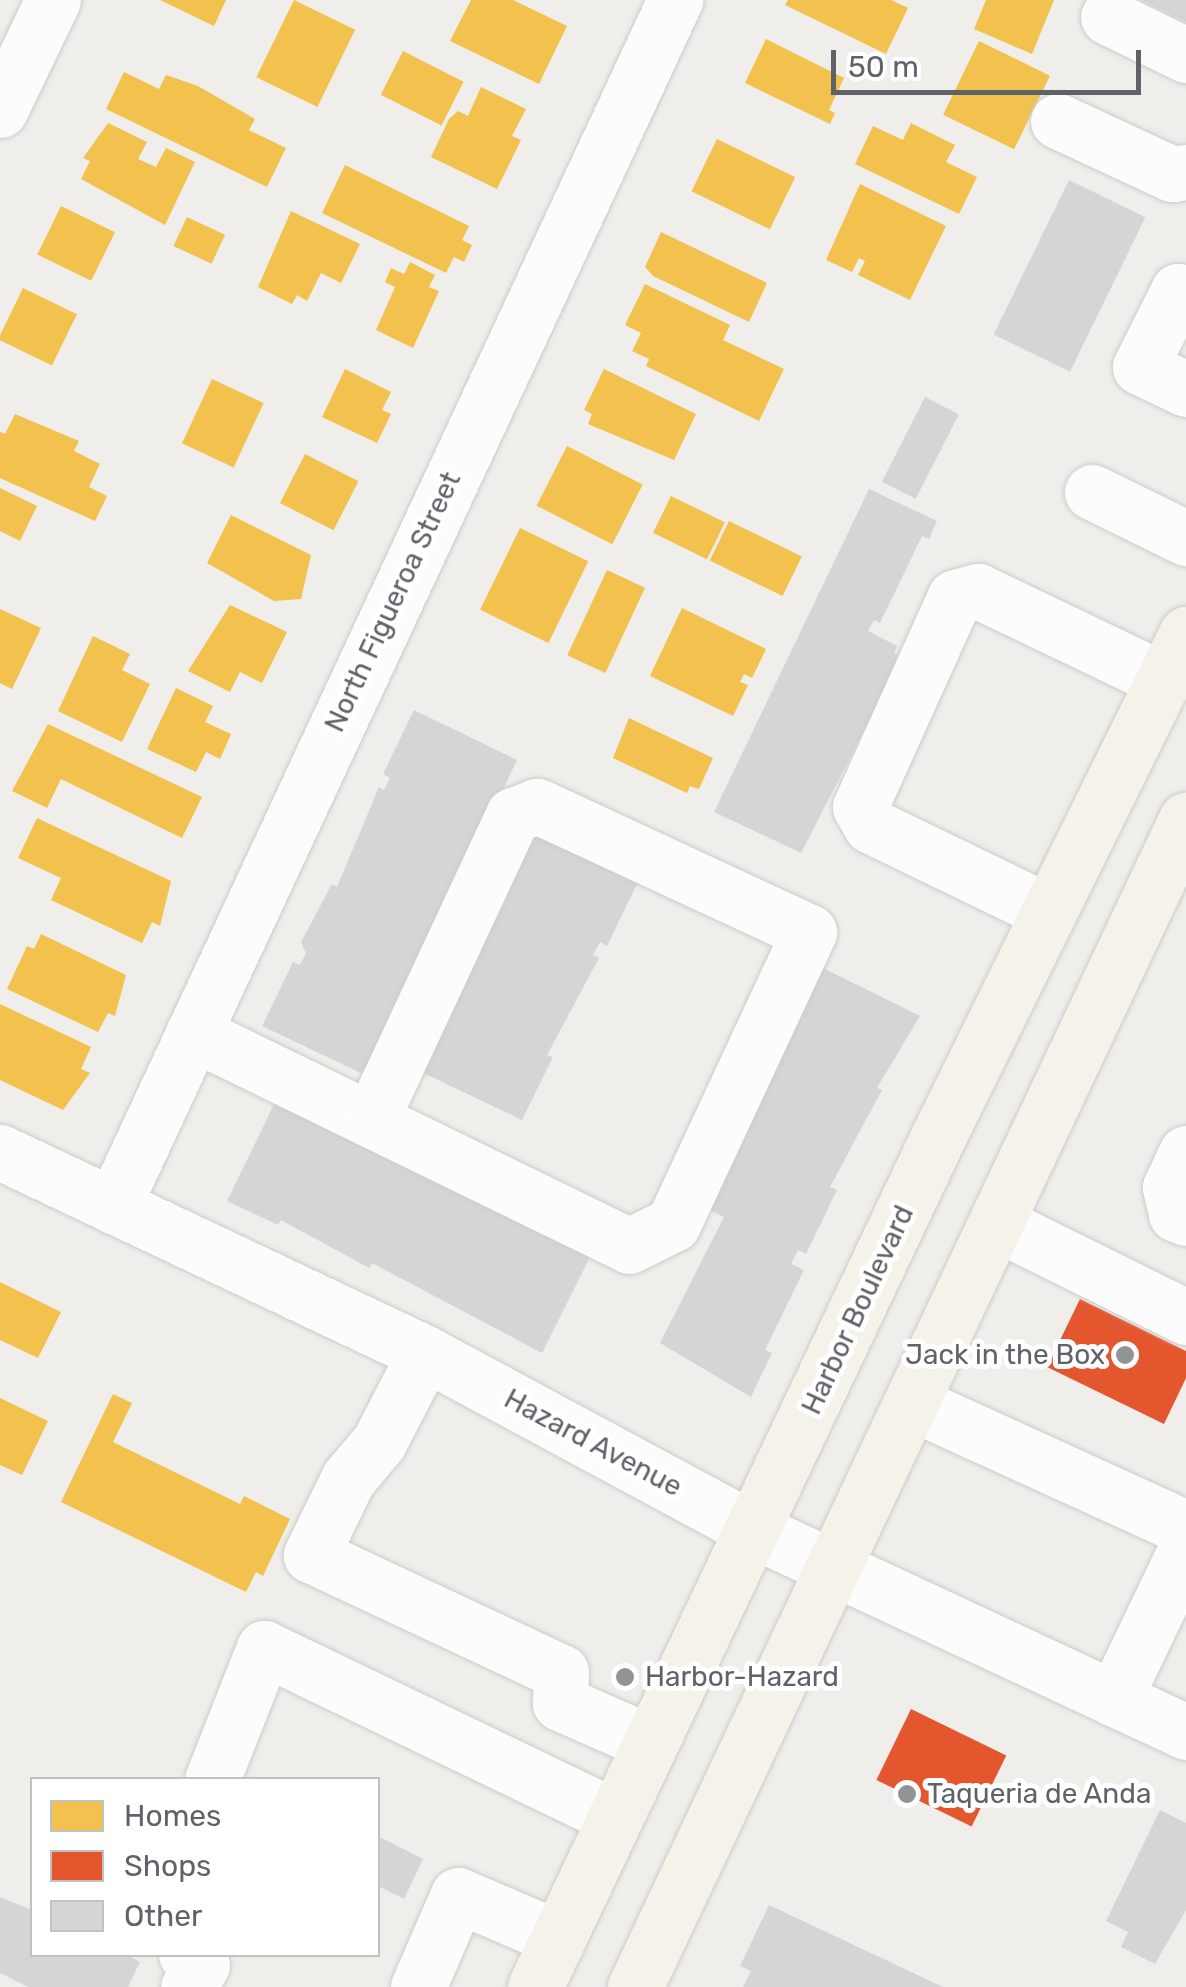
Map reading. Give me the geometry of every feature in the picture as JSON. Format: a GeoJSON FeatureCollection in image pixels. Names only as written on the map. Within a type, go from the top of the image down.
{"type":"FeatureCollection","features":[{"type":"Feature","properties":{"kind":"main road","name":"Harbor Boulevard"},"geometry":{"type":"LineString","coordinates":[[534,1987],[1175,657]]}},
{"type":"Feature","properties":{"kind":"main road"},"geometry":{"type":"LineString","coordinates":[[635,1987],[836,1571],[1186,820]]}},
{"type":"Feature","properties":{"kind":"street"},"geometry":{"type":"LineString","coordinates":[[0,110],[53,0]]}},
{"type":"Feature","properties":{"kind":"street","name":"North Figueroa Street"},"geometry":{"type":"LineString","coordinates":[[114,1206],[675,0]]}},
{"type":"Feature","properties":{"kind":"street"},"geometry":{"type":"LineString","coordinates":[[1108,18],[1186,55]]}},
{"type":"Feature","properties":{"kind":"street"},"geometry":{"type":"LineString","coordinates":[[1058,121],[1172,174],[1186,172]]}},
{"type":"Feature","properties":{"kind":"street"},"geometry":{"type":"LineString","coordinates":[[1186,295],[1178,291],[1140,367],[1186,389]]}},
{"type":"Feature","properties":{"kind":"street"},"geometry":{"type":"LineString","coordinates":[[1092,492],[1186,538]]}},
{"type":"Feature","properties":{"kind":"street"},"geometry":{"type":"LineString","coordinates":[[1050,912],[871,826],[860,807],[956,597],[978,591],[1175,657]]}},
{"type":"Feature","properties":{"kind":"street"},"geometry":{"type":"LineString","coordinates":[[193,1033],[371,1120],[630,1246],[673,1224],[809,932],[537,806],[513,815],[371,1120]]}},
{"type":"Feature","properties":{"kind":"street","name":"Hazard Avenue"},"geometry":{"type":"LineString","coordinates":[[0,1152],[425,1353],[754,1531],[1186,1732]]}},
{"type":"Feature","properties":{"kind":"street"},"geometry":{"type":"LineString","coordinates":[[1186,1153],[1170,1187],[1176,1214],[1186,1218]]}},
{"type":"Feature","properties":{"kind":"street"},"geometry":{"type":"LineString","coordinates":[[998,1224],[1186,1317]]}},
{"type":"Feature","properties":{"kind":"street"},"geometry":{"type":"LineString","coordinates":[[425,1353],[311,1555],[561,1672],[560,1703],[651,1743]]}},
{"type":"Feature","properties":{"kind":"street"},"geometry":{"type":"LineString","coordinates":[[914,1404],[1186,1528]]}},
{"type":"Feature","properties":{"kind":"street"},"geometry":{"type":"LineString","coordinates":[[1114,1699],[1186,1548]]}},
{"type":"Feature","properties":{"kind":"street"},"geometry":{"type":"LineString","coordinates":[[213,1777],[264,1648],[616,1817]]}},
{"type":"Feature","properties":{"kind":"street"},"geometry":{"type":"LineString","coordinates":[[418,1987],[458,1896],[558,1938]]}},
{"type":"Feature","properties":{"kind":"street"},"geometry":{"type":"LineString","coordinates":[[188,1987],[202,1966],[190,1957]]}},
{"type":"Feature","properties":{"kind":"building: Homes"},"geometry":{"type":"Polygon","coordinates":[[[160,0],[226,0],[214,26],[160,0]]]}},
{"type":"Feature","properties":{"kind":"building: Homes"},"geometry":{"type":"Polygon","coordinates":[[[294,0],[355,30],[317,107],[256,77],[294,0]]]}},
{"type":"Feature","properties":{"kind":"building: Homes"},"geometry":{"type":"Polygon","coordinates":[[[471,0],[513,0],[567,26],[539,84],[450,41],[471,0]]]}},
{"type":"Feature","properties":{"kind":"building: Homes"},"geometry":{"type":"Polygon","coordinates":[[[788,0],[891,0],[908,8],[886,54],[785,5],[788,0]]]}},
{"type":"Feature","properties":{"kind":"building: Homes"},"geometry":{"type":"Polygon","coordinates":[[[986,0],[1054,0],[1032,54],[974,29],[986,0]]]}},
{"type":"Feature","properties":{"kind":"building: Homes"},"geometry":{"type":"Polygon","coordinates":[[[766,39],[844,78],[829,110],[835,113],[830,124],[745,83],[766,39]]]}},
{"type":"Feature","properties":{"kind":"building: Homes"},"geometry":{"type":"Polygon","coordinates":[[[979,41],[1050,76],[1014,149],[943,115],[979,41]]]}},
{"type":"Feature","properties":{"kind":"building: Homes"},"geometry":{"type":"Polygon","coordinates":[[[403,51],[464,82],[441,126],[381,95],[403,51]]]}},
{"type":"Feature","properties":{"kind":"building: Homes"},"geometry":{"type":"Polygon","coordinates":[[[124,72],[159,89],[166,75],[198,86],[255,119],[249,130],[286,148],[267,187],[106,109],[124,72]]]}},
{"type":"Feature","properties":{"kind":"building: Homes"},"geometry":{"type":"Polygon","coordinates":[[[481,87],[526,109],[512,136],[521,140],[497,189],[431,157],[449,119],[458,111],[468,116],[481,87]]]}},
{"type":"Feature","properties":{"kind":"building: Homes"},"geometry":{"type":"Polygon","coordinates":[[[108,123],[147,142],[138,159],[156,167],[166,148],[195,162],[165,225],[81,179],[90,161],[83,158],[108,123]]]}},
{"type":"Feature","properties":{"kind":"building: Homes"},"geometry":{"type":"Polygon","coordinates":[[[911,123],[955,145],[946,162],[977,177],[959,214],[855,164],[873,126],[903,140],[911,123]]]}},
{"type":"Feature","properties":{"kind":"building: Homes"},"geometry":{"type":"Polygon","coordinates":[[[717,139],[795,177],[770,229],[692,191],[717,139]]]}},
{"type":"Feature","properties":{"kind":"building: Homes"},"geometry":{"type":"Polygon","coordinates":[[[345,165],[469,226],[462,240],[472,245],[464,262],[454,257],[446,273],[322,213],[345,165]]]}},
{"type":"Feature","properties":{"kind":"building: Homes"},"geometry":{"type":"Polygon","coordinates":[[[860,184],[946,226],[910,300],[858,275],[865,261],[859,258],[852,272],[826,260],[860,184]]]}},
{"type":"Feature","properties":{"kind":"building: Homes"},"geometry":{"type":"Polygon","coordinates":[[[61,206],[115,232],[91,281],[37,255],[61,206]]]}},
{"type":"Feature","properties":{"kind":"building: Homes"},"geometry":{"type":"Polygon","coordinates":[[[291,211],[360,244],[341,283],[321,273],[307,301],[297,295],[292,304],[258,287],[291,211]]]}},
{"type":"Feature","properties":{"kind":"building: Homes"},"geometry":{"type":"Polygon","coordinates":[[[187,217],[225,235],[212,264],[173,246],[187,217]]]}},
{"type":"Feature","properties":{"kind":"building: Homes"},"geometry":{"type":"Polygon","coordinates":[[[661,232],[767,283],[749,322],[653,276],[645,267],[661,232]]]}},
{"type":"Feature","properties":{"kind":"building: Homes"},"geometry":{"type":"Polygon","coordinates":[[[410,262],[435,275],[429,287],[439,291],[413,348],[376,330],[395,287],[385,282],[391,268],[404,274],[410,262]]]}},
{"type":"Feature","properties":{"kind":"building: Homes"},"geometry":{"type":"Polygon","coordinates":[[[645,284],[730,325],[723,340],[784,369],[759,421],[646,366],[649,359],[632,351],[641,333],[625,325],[645,284]]]}},
{"type":"Feature","properties":{"kind":"building: Homes"},"geometry":{"type":"Polygon","coordinates":[[[23,288],[77,314],[52,366],[0,340],[23,288]]]}},
{"type":"Feature","properties":{"kind":"building: Homes"},"geometry":{"type":"Polygon","coordinates":[[[345,369],[391,392],[382,410],[391,414],[377,443],[322,417],[345,369]]]}},
{"type":"Feature","properties":{"kind":"building: Homes"},"geometry":{"type":"Polygon","coordinates":[[[604,369],[696,414],[674,460],[588,424],[592,414],[584,410],[604,369]]]}},
{"type":"Feature","properties":{"kind":"building: Homes"},"geometry":{"type":"Polygon","coordinates":[[[212,379],[264,403],[234,467],[182,443],[212,379]]]}},
{"type":"Feature","properties":{"kind":"building: Homes"},"geometry":{"type":"Polygon","coordinates":[[[15,414],[79,441],[74,451],[100,464],[89,487],[107,496],[95,521],[0,478],[0,432],[5,434],[15,414]]]}},
{"type":"Feature","properties":{"kind":"building: Homes"},"geometry":{"type":"Polygon","coordinates":[[[567,446],[643,485],[612,544],[537,506],[567,446]]]}},
{"type":"Feature","properties":{"kind":"building: Homes"},"geometry":{"type":"Polygon","coordinates":[[[305,454],[358,481],[333,530],[280,503],[305,454]]]}},
{"type":"Feature","properties":{"kind":"building: Homes"},"geometry":{"type":"Polygon","coordinates":[[[0,488],[37,506],[20,541],[0,531],[0,488]]]}},
{"type":"Feature","properties":{"kind":"building: Homes"},"geometry":{"type":"Polygon","coordinates":[[[671,496],[725,522],[707,559],[653,533],[671,496]]]}},
{"type":"Feature","properties":{"kind":"building: Homes"},"geometry":{"type":"Polygon","coordinates":[[[231,515],[311,555],[301,599],[274,601],[207,563],[231,515]]]}},
{"type":"Feature","properties":{"kind":"building: Homes"},"geometry":{"type":"Polygon","coordinates":[[[729,521],[802,557],[783,596],[710,561],[729,521]]]}},
{"type":"Feature","properties":{"kind":"building: Homes"},"geometry":{"type":"Polygon","coordinates":[[[520,528],[588,561],[548,643],[480,610],[520,528]]]}},
{"type":"Feature","properties":{"kind":"building: Homes"},"geometry":{"type":"Polygon","coordinates":[[[607,570],[645,588],[605,673],[567,655],[607,570]]]}},
{"type":"Feature","properties":{"kind":"building: Homes"},"geometry":{"type":"Polygon","coordinates":[[[230,605],[287,632],[262,683],[240,672],[230,692],[188,671],[230,605]]]}},
{"type":"Feature","properties":{"kind":"building: Homes"},"geometry":{"type":"Polygon","coordinates":[[[682,608],[766,649],[752,678],[744,674],[740,682],[748,685],[733,716],[650,676],[682,608]]]}},
{"type":"Feature","properties":{"kind":"building: Homes"},"geometry":{"type":"Polygon","coordinates":[[[0,609],[41,628],[12,689],[0,683],[0,609]]]}},
{"type":"Feature","properties":{"kind":"building: Homes"},"geometry":{"type":"Polygon","coordinates":[[[93,636],[130,654],[122,670],[150,684],[122,742],[58,711],[93,636]]]}},
{"type":"Feature","properties":{"kind":"building: Homes"},"geometry":{"type":"Polygon","coordinates":[[[176,688],[213,706],[205,722],[231,734],[220,759],[206,752],[196,772],[147,749],[176,688]]]}},
{"type":"Feature","properties":{"kind":"building: Homes"},"geometry":{"type":"Polygon","coordinates":[[[629,718],[713,758],[699,789],[690,786],[687,793],[613,758],[629,718]]]}},
{"type":"Feature","properties":{"kind":"building: Homes"},"geometry":{"type":"Polygon","coordinates":[[[48,724],[202,797],[182,838],[61,779],[47,808],[12,791],[48,724]]]}},
{"type":"Feature","properties":{"kind":"building: Homes"},"geometry":{"type":"Polygon","coordinates":[[[37,818],[171,881],[160,926],[152,922],[142,943],[51,900],[61,878],[18,858],[37,818]]]}},
{"type":"Feature","properties":{"kind":"building: Homes"},"geometry":{"type":"Polygon","coordinates":[[[41,934],[126,975],[115,1016],[108,1013],[98,1032],[7,989],[27,946],[34,949],[41,934]]]}},
{"type":"Feature","properties":{"kind":"building: Homes"},"geometry":{"type":"Polygon","coordinates":[[[0,1004],[91,1047],[81,1069],[90,1073],[63,1110],[0,1080],[0,1004]]]}},
{"type":"Feature","properties":{"kind":"building: Homes"},"geometry":{"type":"Polygon","coordinates":[[[0,1282],[61,1312],[38,1358],[0,1340],[0,1282]]]}},
{"type":"Feature","properties":{"kind":"building: Homes"},"geometry":{"type":"Polygon","coordinates":[[[113,1394],[132,1403],[113,1442],[240,1504],[244,1496],[290,1519],[263,1576],[256,1572],[246,1592],[61,1502],[113,1394]]]}},
{"type":"Feature","properties":{"kind":"building: Homes"},"geometry":{"type":"Polygon","coordinates":[[[0,1398],[48,1421],[22,1475],[0,1465],[0,1398]]]}},
{"type":"Feature","properties":{"kind":"building: Shops"},"geometry":{"type":"Polygon","coordinates":[[[1080,1299],[1186,1351],[1186,1378],[1164,1424],[1047,1367],[1080,1299]]]}},
{"type":"Feature","properties":{"kind":"building: Shops"},"geometry":{"type":"Polygon","coordinates":[[[911,1709],[1006,1755],[972,1826],[876,1780],[911,1709]]]}},
{"type":"Feature","properties":{"kind":"building: Other"},"geometry":{"type":"Polygon","coordinates":[[[1141,0],[1186,0],[1186,22],[1141,0]]]}},
{"type":"Feature","properties":{"kind":"building: Other"},"geometry":{"type":"Polygon","coordinates":[[[1069,180],[1145,217],[1070,372],[994,335],[1069,180]]]}},
{"type":"Feature","properties":{"kind":"building: Other"},"geometry":{"type":"Polygon","coordinates":[[[925,397],[959,414],[916,499],[882,482],[925,397]]]}},
{"type":"Feature","properties":{"kind":"building: Other"},"geometry":{"type":"Polygon","coordinates":[[[869,489],[937,521],[929,539],[922,536],[880,623],[874,620],[868,631],[897,646],[894,653],[902,657],[801,853],[714,812],[869,489]]]}},
{"type":"Feature","properties":{"kind":"building: Other"},"geometry":{"type":"Polygon","coordinates":[[[414,710],[517,760],[367,1076],[262,1026],[293,962],[300,965],[306,953],[301,942],[332,884],[337,887],[379,787],[384,790],[390,778],[383,774],[414,710]]]}},
{"type":"Feature","properties":{"kind":"building: Other"},"geometry":{"type":"Polygon","coordinates":[[[533,832],[638,882],[607,946],[600,942],[593,955],[599,958],[547,1055],[553,1057],[522,1120],[419,1071],[533,832]]]}},
{"type":"Feature","properties":{"kind":"building: Other"},"geometry":{"type":"Polygon","coordinates":[[[817,965],[920,1016],[877,1088],[882,1090],[830,1187],[837,1190],[806,1254],[798,1250],[791,1264],[804,1270],[765,1350],[772,1353],[751,1397],[660,1343],[724,1217],[702,1206],[817,965]]]}},
{"type":"Feature","properties":{"kind":"building: Other"},"geometry":{"type":"Polygon","coordinates":[[[277,1098],[593,1251],[542,1353],[372,1263],[369,1268],[281,1220],[278,1225],[227,1201],[277,1098]]]}},
{"type":"Feature","properties":{"kind":"building: Other"},"geometry":{"type":"Polygon","coordinates":[[[1160,1810],[1186,1823],[1186,1910],[1155,1964],[1121,1947],[1128,1932],[1106,1921],[1160,1810]]]}},
{"type":"Feature","properties":{"kind":"building: Other"},"geometry":{"type":"Polygon","coordinates":[[[380,1837],[423,1859],[404,1899],[380,1887],[380,1837]]]}},
{"type":"Feature","properties":{"kind":"building: Other"},"geometry":{"type":"Polygon","coordinates":[[[0,1897],[30,1909],[30,1957],[131,1957],[140,1962],[128,1987],[28,1987],[0,1973],[0,1897]]]}},
{"type":"Feature","properties":{"kind":"building: Other"},"geometry":{"type":"Polygon","coordinates":[[[769,1905],[943,1987],[743,1987],[751,1971],[740,1966],[769,1905]]]}},
{"type":"Feature","properties":{"kind":"place","name":"Jack in the Box"},"geometry":{"type":"Point","coordinates":[1125,1355]}},
{"type":"Feature","properties":{"kind":"place","name":"Harbor-Hazard"},"geometry":{"type":"Point","coordinates":[625,1677]}},
{"type":"Feature","properties":{"kind":"place","name":"Taqueria de Anda"},"geometry":{"type":"Point","coordinates":[907,1794]}}]}
